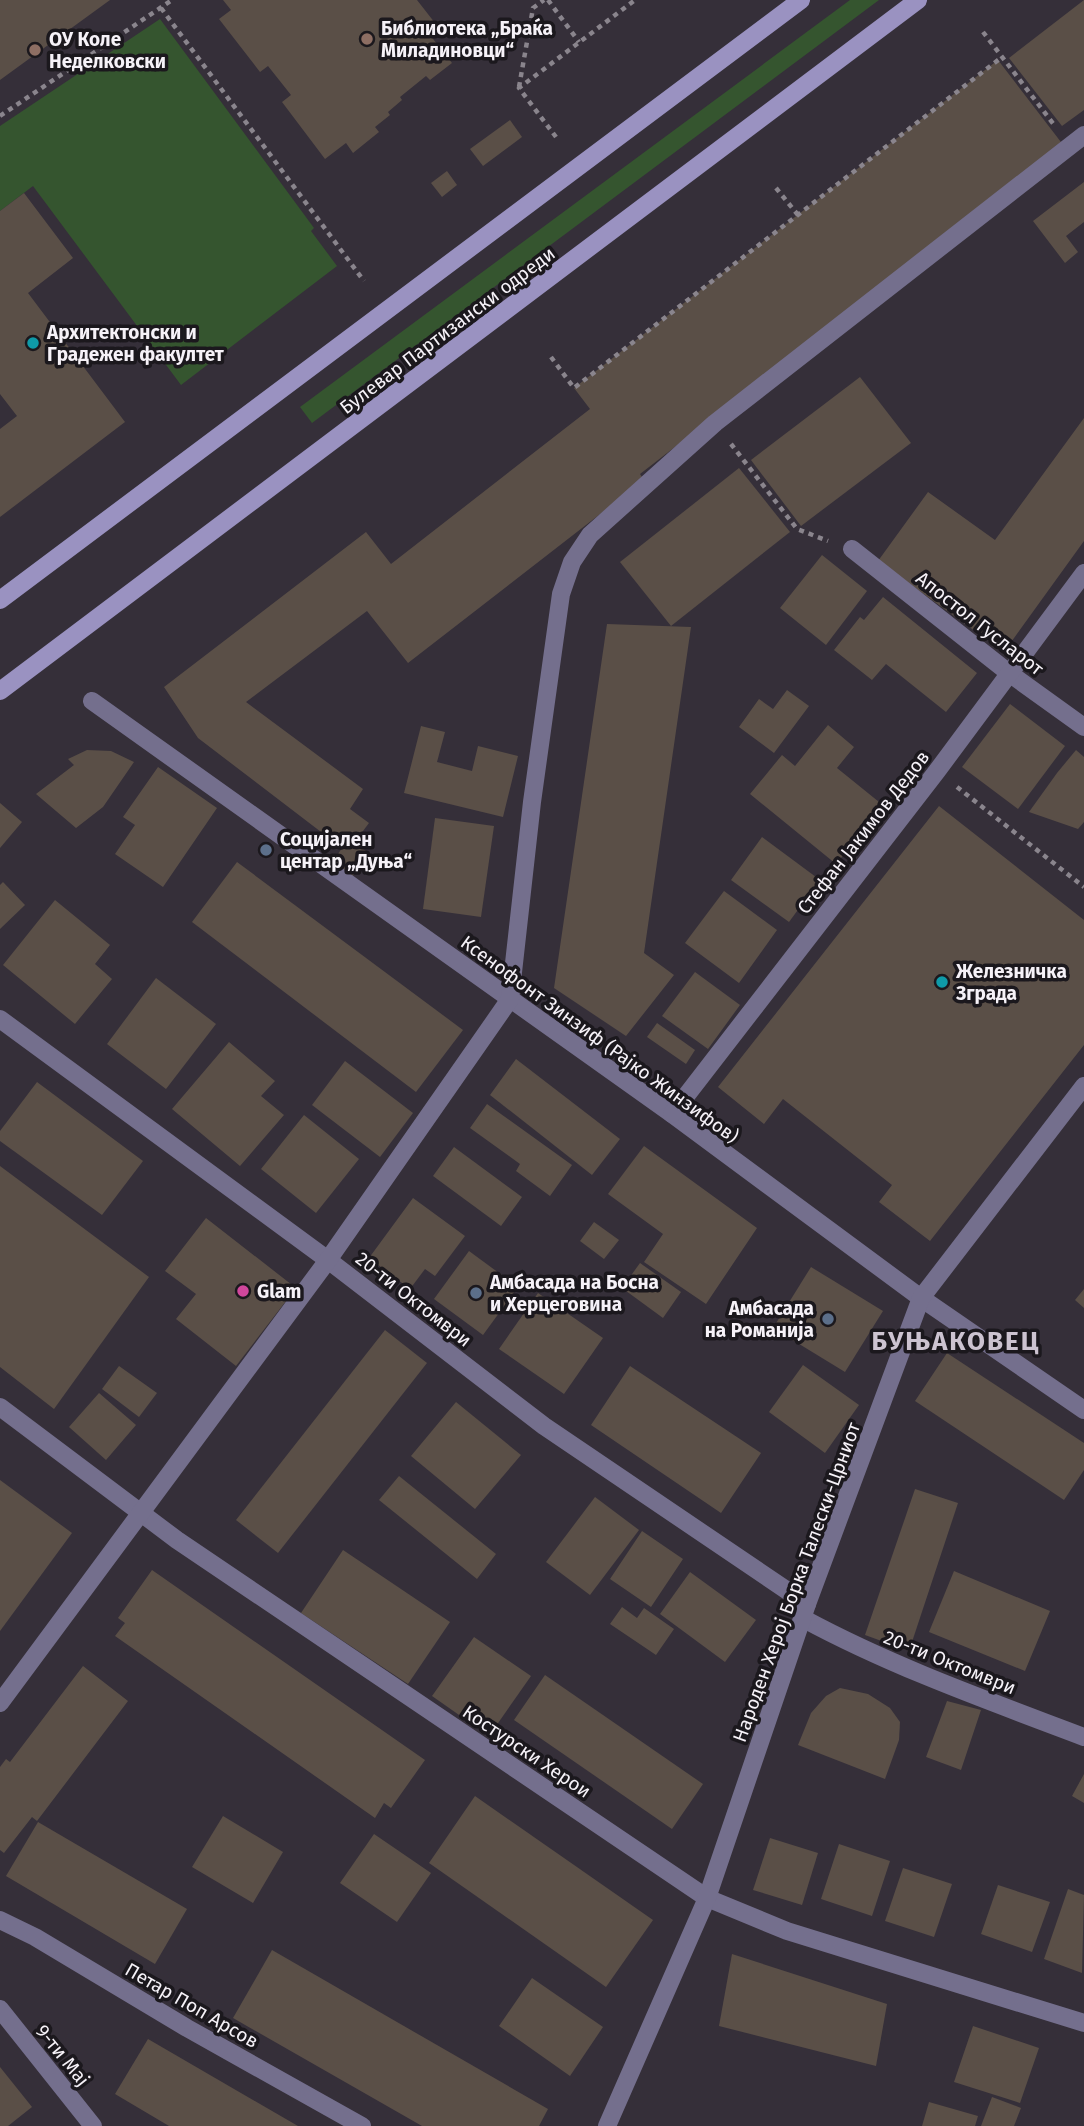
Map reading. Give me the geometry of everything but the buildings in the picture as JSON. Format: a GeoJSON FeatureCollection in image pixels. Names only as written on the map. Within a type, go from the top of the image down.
{"type":"FeatureCollection","features":[{"type":"Feature","properties":{"kind":"street"},"geometry":{"type":"LineString","coordinates":[[0,600],[801,0]]}},
{"type":"Feature","properties":{"kind":"street","name":"Булевар Партизански одреди"},"geometry":{"type":"LineString","coordinates":[[0,691],[918,0]]}},
{"type":"Feature","properties":{"kind":"street"},"geometry":{"type":"LineString","coordinates":[[0,1703],[328,1259],[510,999],[532,802],[561,594],[572,562],[590,535],[715,423],[1078,140]]}},
{"type":"Feature","properties":{"kind":"street","name":"Апостол Гусларот"},"geometry":{"type":"LineString","coordinates":[[852,549],[1009,673],[1084,727]]}},
{"type":"Feature","properties":{"kind":"street","name":"Стефан Јакимов Дедов"},"geometry":{"type":"LineString","coordinates":[[672,1114],[937,771],[1084,573]]}},
{"type":"Feature","properties":{"kind":"street","name":"Ксенофонт Зинзиф (Рајко Жинзифов)"},"geometry":{"type":"LineString","coordinates":[[92,701],[672,1114],[921,1298],[1084,1410]]}},
{"type":"Feature","properties":{"kind":"street","name":"20-ти Октомври"},"geometry":{"type":"LineString","coordinates":[[0,1019],[328,1259],[544,1426],[752,1569],[850,1643],[934,1680],[1084,1737]]}},
{"type":"Feature","properties":{"kind":"street","name":"Народен Херој Борка Талески-Црниот"},"geometry":{"type":"LineString","coordinates":[[607,2126],[707,1898],[806,1611],[921,1298],[1084,1086]]}},
{"type":"Feature","properties":{"kind":"street","name":"Костурски Херои"},"geometry":{"type":"LineString","coordinates":[[0,1408],[177,1540],[707,1898],[787,1931],[1084,2023]]}},
{"type":"Feature","properties":{"kind":"street","name":"Петар Поп Арсов"},"geometry":{"type":"LineString","coordinates":[[0,1920],[35,1937],[187,2028],[362,2126]]}},
{"type":"Feature","properties":{"kind":"street","name":"9-ти Мај"},"geometry":{"type":"LineString","coordinates":[[0,2009],[93,2126]]}},
{"type":"Feature","properties":{"kind":"path"},"geometry":{"type":"LineString","coordinates":[[0,116],[172,0]]}},
{"type":"Feature","properties":{"kind":"path"},"geometry":{"type":"LineString","coordinates":[[556,137],[519,88],[533,8],[546,0],[579,43]]}},
{"type":"Feature","properties":{"kind":"path"},"geometry":{"type":"LineString","coordinates":[[519,88],[635,0]]}},
{"type":"Feature","properties":{"kind":"path"},"geometry":{"type":"LineString","coordinates":[[161,8],[365,281]]}},
{"type":"Feature","properties":{"kind":"path"},"geometry":{"type":"LineString","coordinates":[[983,32],[1002,57],[1078,140]]}},
{"type":"Feature","properties":{"kind":"path"},"geometry":{"type":"LineString","coordinates":[[551,357],[574,388],[1002,57]]}},
{"type":"Feature","properties":{"kind":"path"},"geometry":{"type":"LineString","coordinates":[[776,188],[797,215]]}},
{"type":"Feature","properties":{"kind":"path"},"geometry":{"type":"LineString","coordinates":[[715,423],[797,529],[852,549]]}},
{"type":"Feature","properties":{"kind":"path"},"geometry":{"type":"LineString","coordinates":[[937,771],[1084,887]]}},
{"type":"Feature","properties":{"kind":"green space"},"geometry":{"type":"Polygon","coordinates":[[[850,0],[879,0],[312,423],[300,407],[850,0]]]}},
{"type":"Feature","properties":{"kind":"green space"},"geometry":{"type":"Polygon","coordinates":[[[160,19],[314,228],[311,231],[337,266],[181,385],[33,186],[0,211],[0,126],[160,19]]]}},
{"type":"Feature","properties":{"kind":"place","name":"Библиотека „Браќа Миладиновци“"},"geometry":{"type":"Point","coordinates":[367,39]}},
{"type":"Feature","properties":{"kind":"place","name":"ОУ Коле Неделковски"},"geometry":{"type":"Point","coordinates":[35,50]}},
{"type":"Feature","properties":{"kind":"place","name":"Архитектонски и Градежен факултет"},"geometry":{"type":"Point","coordinates":[33,343]}},
{"type":"Feature","properties":{"kind":"place","name":"Социјален центар „Дуња“"},"geometry":{"type":"Point","coordinates":[266,850]}},
{"type":"Feature","properties":{"kind":"place","name":"Железничка Зграда"},"geometry":{"type":"Point","coordinates":[942,982]}},
{"type":"Feature","properties":{"kind":"place","name":"Glam"},"geometry":{"type":"Point","coordinates":[243,1291]}},
{"type":"Feature","properties":{"kind":"place","name":"Амбасада на Босна и Херцеговина"},"geometry":{"type":"Point","coordinates":[476,1293]}},
{"type":"Feature","properties":{"kind":"place","name":"Амбасада на Романија"},"geometry":{"type":"Point","coordinates":[828,1319]}},
{"type":"Feature","properties":{"kind":"district","name":"БУЊАКОВЕЦ"},"geometry":{"type":"Point","coordinates":[956,1341]}}]}
